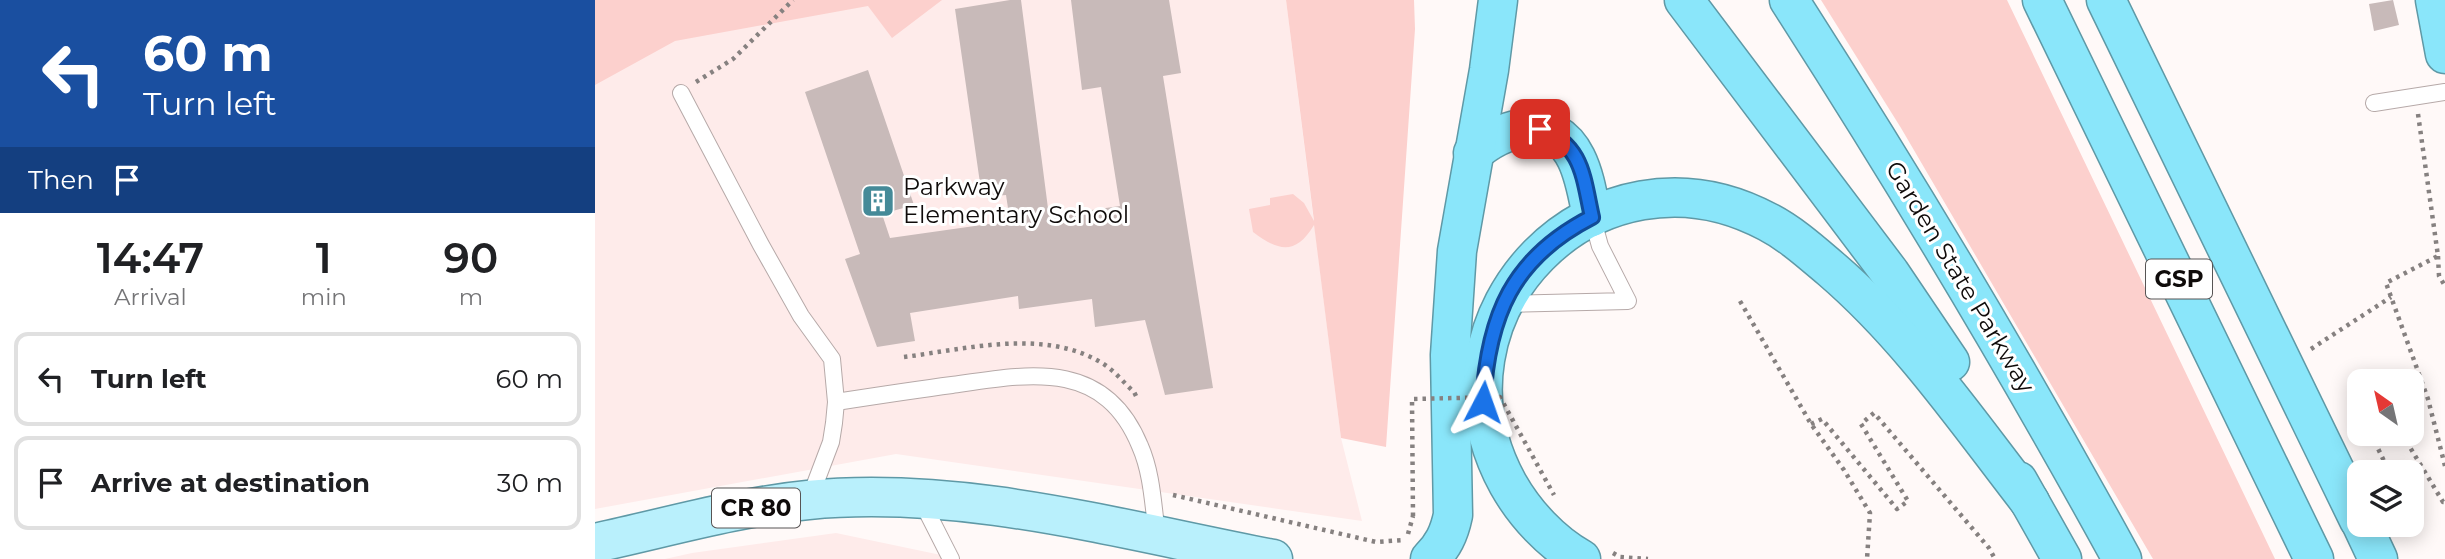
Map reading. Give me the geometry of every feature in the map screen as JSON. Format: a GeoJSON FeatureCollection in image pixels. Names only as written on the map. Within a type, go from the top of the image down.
{"type":"FeatureCollection","features":[{"type":"Feature","properties":{"kind":"highway"},"geometry":{"type":"LineString","coordinates":[[1430,559],[1440,549],[1449,533],[1453,516],[1449,409],[1451,317],[1457,251],[1489,71],[1498,0]]}},
{"type":"Feature","properties":{"kind":"highway"},"geometry":{"type":"LineString","coordinates":[[1684,0],[1920,317],[1978,410],[2061,559]]}},
{"type":"Feature","properties":{"kind":"highway","name":"Garden State Parkway"},"geometry":{"type":"LineString","coordinates":[[1789,0],[1885,150],[1959,273],[2122,559]]}},
{"type":"Feature","properties":{"kind":"highway","name":"GSP"},"geometry":{"type":"LineString","coordinates":[[2042,0],[2314,559]]}},
{"type":"Feature","properties":{"kind":"highway"},"geometry":{"type":"LineString","coordinates":[[2435,0],[2445,54]]}},
{"type":"Feature","properties":{"kind":"highway"},"geometry":{"type":"LineString","coordinates":[[2115,10],[2347,495]]}},
{"type":"Feature","properties":{"kind":"highway"},"geometry":{"type":"LineString","coordinates":[[1473,153],[1509,130],[1523,127],[1557,135],[1577,158],[1592,217]]}},
{"type":"Feature","properties":{"kind":"highway"},"geometry":{"type":"LineString","coordinates":[[1581,559],[1548,535],[1530,515],[1514,494],[1491,448],[1483,402],[1493,327],[1503,304],[1532,260],[1549,243],[1592,217],[1643,200],[1666,197],[1717,202],[1767,221],[1793,237],[1847,282],[1902,337],[2030,502]]}},
{"type":"Feature","properties":{"kind":"highway"},"geometry":{"type":"LineString","coordinates":[[2368,537],[2378,559]]}},
{"type":"Feature","properties":{"kind":"main road","name":"CR 80"},"geometry":{"type":"LineString","coordinates":[[595,544],[769,505],[870,497],[920,498],[1032,512],[1273,559]]}},
{"type":"Feature","properties":{"kind":"main road","name":"CR 80"},"geometry":{"type":"LineString","coordinates":[[1158,537],[1217,559]]}},
{"type":"Feature","properties":{"kind":"lane"},"geometry":{"type":"LineString","coordinates":[[2374,103],[2445,92]]}},
{"type":"Feature","properties":{"kind":"lane"},"geometry":{"type":"LineString","coordinates":[[681,93],[801,316],[832,359],[836,402],[831,442],[809,500]]}},
{"type":"Feature","properties":{"kind":"lane"},"geometry":{"type":"LineString","coordinates":[[1503,304],[1628,301],[1600,246],[1592,217]]}},
{"type":"Feature","properties":{"kind":"lane"},"geometry":{"type":"LineString","coordinates":[[836,402],[1019,376],[1045,375],[1081,383],[1115,407],[1129,424],[1140,446],[1151,490],[1158,537]]}},
{"type":"Feature","properties":{"kind":"lane"},"geometry":{"type":"LineString","coordinates":[[920,498],[951,559]]}},
{"type":"Feature","properties":{"kind":"path"},"geometry":{"type":"LineString","coordinates":[[681,93],[733,59],[793,0]]}},
{"type":"Feature","properties":{"kind":"path"},"geometry":{"type":"LineString","coordinates":[[2415,97],[2439,276],[2445,286]]}},
{"type":"Feature","properties":{"kind":"path"},"geometry":{"type":"LineString","coordinates":[[2438,256],[2386,283],[2428,399],[2445,466]]}},
{"type":"Feature","properties":{"kind":"path"},"geometry":{"type":"LineString","coordinates":[[2311,349],[2391,297]]}},
{"type":"Feature","properties":{"kind":"path"},"geometry":{"type":"LineString","coordinates":[[1740,301],[1811,424],[1870,513],[1867,559]]}},
{"type":"Feature","properties":{"kind":"path"},"geometry":{"type":"LineString","coordinates":[[1151,490],[1376,542],[1406,540],[1413,516],[1412,399],[1500,397],[1554,495]]}},
{"type":"Feature","properties":{"kind":"path"},"geometry":{"type":"LineString","coordinates":[[1811,424],[1822,419],[1897,509],[1909,500],[1861,424],[1874,413],[1989,548],[1995,559]]}},
{"type":"Feature","properties":{"kind":"path"},"geometry":{"type":"LineString","coordinates":[[2409,446],[2445,502]]}},
{"type":"Feature","properties":{"kind":"shaded area"},"geometry":{"type":"Polygon","coordinates":[[[595,0],[1286,0],[1341,438],[1362,521],[896,454],[595,509],[595,0]]]}},
{"type":"Feature","properties":{"kind":"shaded area"},"geometry":{"type":"Polygon","coordinates":[[[595,0],[942,0],[892,38],[868,6],[675,41],[595,85],[595,0]]]}},
{"type":"Feature","properties":{"kind":"shaded area"},"geometry":{"type":"Polygon","coordinates":[[[1286,0],[1414,0],[1415,29],[1386,447],[1341,438],[1314,225],[1301,242],[1287,247],[1271,244],[1253,232],[1249,209],[1270,205],[1270,198],[1293,194],[1304,203],[1314,221],[1286,0]]]}},
{"type":"Feature","properties":{"kind":"shaded area"},"geometry":{"type":"Polygon","coordinates":[[[1821,0],[2007,0],[2275,559],[2153,559],[1901,128],[1821,0]]]}},
{"type":"Feature","properties":{"kind":"shaded area"},"geometry":{"type":"Polygon","coordinates":[[[836,533],[960,559],[665,559],[692,553],[836,533]]]}},
{"type":"Feature","properties":{"kind":"building","name":"Parkway Elementary School"},"geometry":{"type":"Polygon","coordinates":[[[1021,0],[1049,216],[1120,206],[1101,87],[1082,90],[1071,0],[1169,0],[1181,73],[1163,76],[1213,388],[1165,395],[1145,320],[1095,327],[1092,299],[1019,309],[1018,296],[910,313],[915,341],[877,347],[845,259],[860,254],[805,92],[868,70],[914,205],[882,214],[890,238],[1010,221],[1006,195],[982,197],[955,9],[1021,0]]]}},
{"type":"Feature","properties":{"kind":"building"},"geometry":{"type":"Polygon","coordinates":[[[2393,0],[2399,25],[2374,31],[2369,4],[2393,0]]]}},
{"type":"Feature","properties":{"kind":"place","name":"Parkway Elementary School"},"geometry":{"type":"Point","coordinates":[878,201]}},
{"type":"Feature","properties":{"kind":"route"},"geometry":{"type":"LineString","coordinates":[[1483,402],[1493,327],[1517,279],[1549,243],[1592,217],[1577,158],[1557,135],[1540,129]]}}]}
